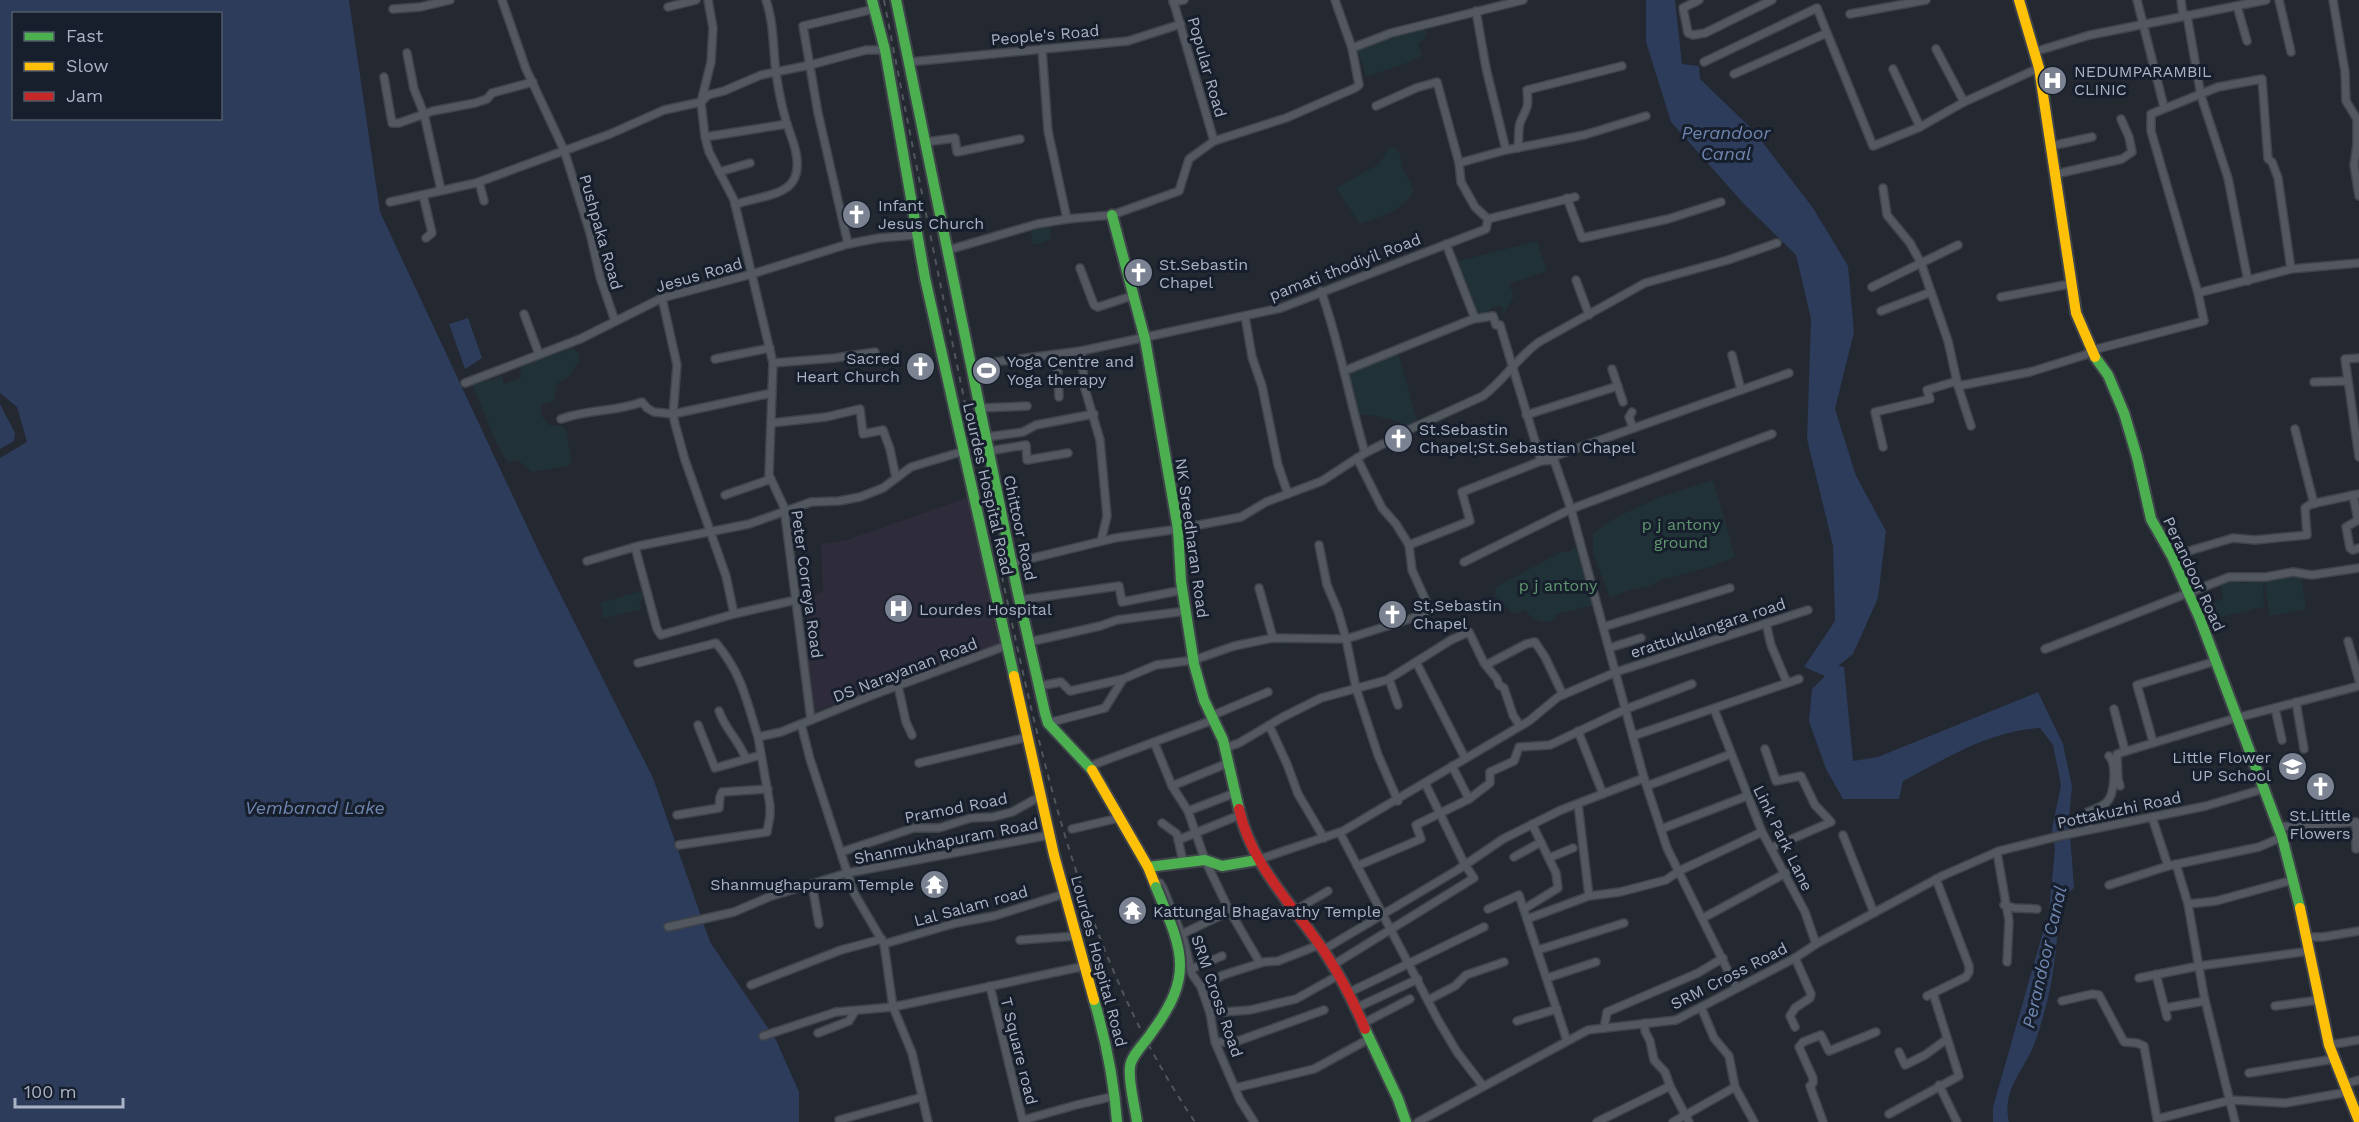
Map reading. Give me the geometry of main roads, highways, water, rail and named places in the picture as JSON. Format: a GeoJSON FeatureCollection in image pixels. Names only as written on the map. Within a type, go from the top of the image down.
{"type":"FeatureCollection","features":[{"type":"Feature","properties":{"kind":"main road","name":"Chittoor Road"},"geometry":{"type":"LineString","coordinates":[[897,0],[1012,563],[1048,723],[1090,766],[1148,867]]}},
{"type":"Feature","properties":{"kind":"main road","name":"Perandoor Road"},"geometry":{"type":"LineString","coordinates":[[2019,0],[2039,68],[2076,313],[2091,351],[2108,375],[2124,413],[2138,457],[2151,519],[2172,555],[2188,592],[2280,832],[2307,937],[2329,1045],[2359,1122]]}},
{"type":"Feature","properties":{"kind":"main road","name":"Lourdes Hospital Road"},"geometry":{"type":"LineString","coordinates":[[873,5],[885,50],[916,235],[1050,835],[1064,894],[1107,1045],[1117,1122]]}},
{"type":"Feature","properties":{"kind":"main road","name":"NK Sreedharan Road"},"geometry":{"type":"LineString","coordinates":[[1113,215],[1145,339],[1178,529],[1183,590],[1194,660],[1204,700],[1225,748],[1243,829],[1257,860],[1321,947],[1350,992],[1368,1039],[1398,1099],[1406,1122]]}},
{"type":"Feature","properties":{"kind":"main road"},"geometry":{"type":"LineString","coordinates":[[1137,1122],[1130,1066],[1166,1012],[1179,986],[1183,968],[1181,951],[1148,867],[1204,860],[1222,866],[1257,860]]}},
{"type":"Feature","properties":{"kind":"water","name":"Vembanad Lake"},"geometry":{"type":"Polygon","coordinates":[[[0,0],[349,0],[380,212],[540,554],[653,778],[710,942],[776,1040],[799,1092],[799,1122],[0,1122],[0,458],[27,442],[17,407],[0,393],[0,0]]]}},
{"type":"Feature","properties":{"kind":"water","name":"Perandoor Canal"},"geometry":{"type":"Polygon","coordinates":[[[1646,0],[1675,0],[1682,64],[1699,66],[1700,79],[1753,130],[1813,208],[1848,266],[1854,332],[1835,409],[1856,476],[1886,531],[1878,598],[1853,654],[1838,666],[1844,667],[1853,761],[1878,757],[2038,692],[2063,744],[2072,786],[2069,819],[2074,888],[2059,901],[2056,954],[2049,993],[2034,1045],[2010,1093],[2007,1112],[2009,1122],[1993,1122],[1993,1107],[2049,911],[2055,849],[2052,829],[2061,785],[2053,745],[2040,728],[2003,734],[1969,747],[1903,781],[1899,799],[1843,799],[1826,769],[1809,721],[1812,689],[1825,676],[1804,667],[1835,621],[1833,546],[1807,439],[1811,319],[1796,255],[1744,204],[1671,122],[1646,42],[1646,0]]]}},
{"type":"Feature","properties":{"kind":"water"},"geometry":{"type":"Polygon","coordinates":[[[468,318],[482,358],[465,369],[449,324],[468,318]]]}},
{"type":"Feature","properties":{"kind":"water"},"geometry":{"type":"Polygon","coordinates":[[[0,404],[15,433],[14,441],[0,449],[0,404]]]}},
{"type":"Feature","properties":{"kind":"railway"},"geometry":{"type":"LineString","coordinates":[[884,0],[1008,607],[1044,761],[1065,837],[1090,912],[1119,984],[1154,1055],[1195,1122]]}},
{"type":"Feature","properties":{"kind":"place","name":"NEDUMPARAMBIL CLINIC"},"geometry":{"type":"Point","coordinates":[2053,80]}},
{"type":"Feature","properties":{"kind":"place","name":"Infant Jesus Church"},"geometry":{"type":"Point","coordinates":[857,214]}},
{"type":"Feature","properties":{"kind":"place","name":"St.Sebastin Chapel"},"geometry":{"type":"Point","coordinates":[1138,273]}},
{"type":"Feature","properties":{"kind":"place","name":"Sacred Heart Church"},"geometry":{"type":"Point","coordinates":[921,367]}},
{"type":"Feature","properties":{"kind":"place","name":"Yoga Centre and Yoga therapy"},"geometry":{"type":"Point","coordinates":[986,370]}},
{"type":"Feature","properties":{"kind":"place","name":"St.Sebastin Chapel;St.Sebastian Chapel"},"geometry":{"type":"Point","coordinates":[1398,438]}},
{"type":"Feature","properties":{"kind":"place","name":"Lourdes Hospital"},"geometry":{"type":"Point","coordinates":[898,609]}},
{"type":"Feature","properties":{"kind":"place","name":"St,Sebastin Chapel"},"geometry":{"type":"Point","coordinates":[1392,614]}},
{"type":"Feature","properties":{"kind":"place","name":"Little Flower UP School"},"geometry":{"type":"Point","coordinates":[2292,766]}},
{"type":"Feature","properties":{"kind":"place","name":"St.Little Flowers"},"geometry":{"type":"Point","coordinates":[2320,787]}},
{"type":"Feature","properties":{"kind":"place","name":"Shanmughapuram Temple"},"geometry":{"type":"Point","coordinates":[935,884]}},
{"type":"Feature","properties":{"kind":"place","name":"Kattungal Bhagavathy Temple"},"geometry":{"type":"Point","coordinates":[1132,911]}},
{"type":"Feature","properties":{"kind":"park label","name":"p j antony ground"},"geometry":{"type":"Point","coordinates":[1681,533]}},
{"type":"Feature","properties":{"kind":"park label","name":"p j antony"},"geometry":{"type":"Point","coordinates":[1558,585]}}]}
